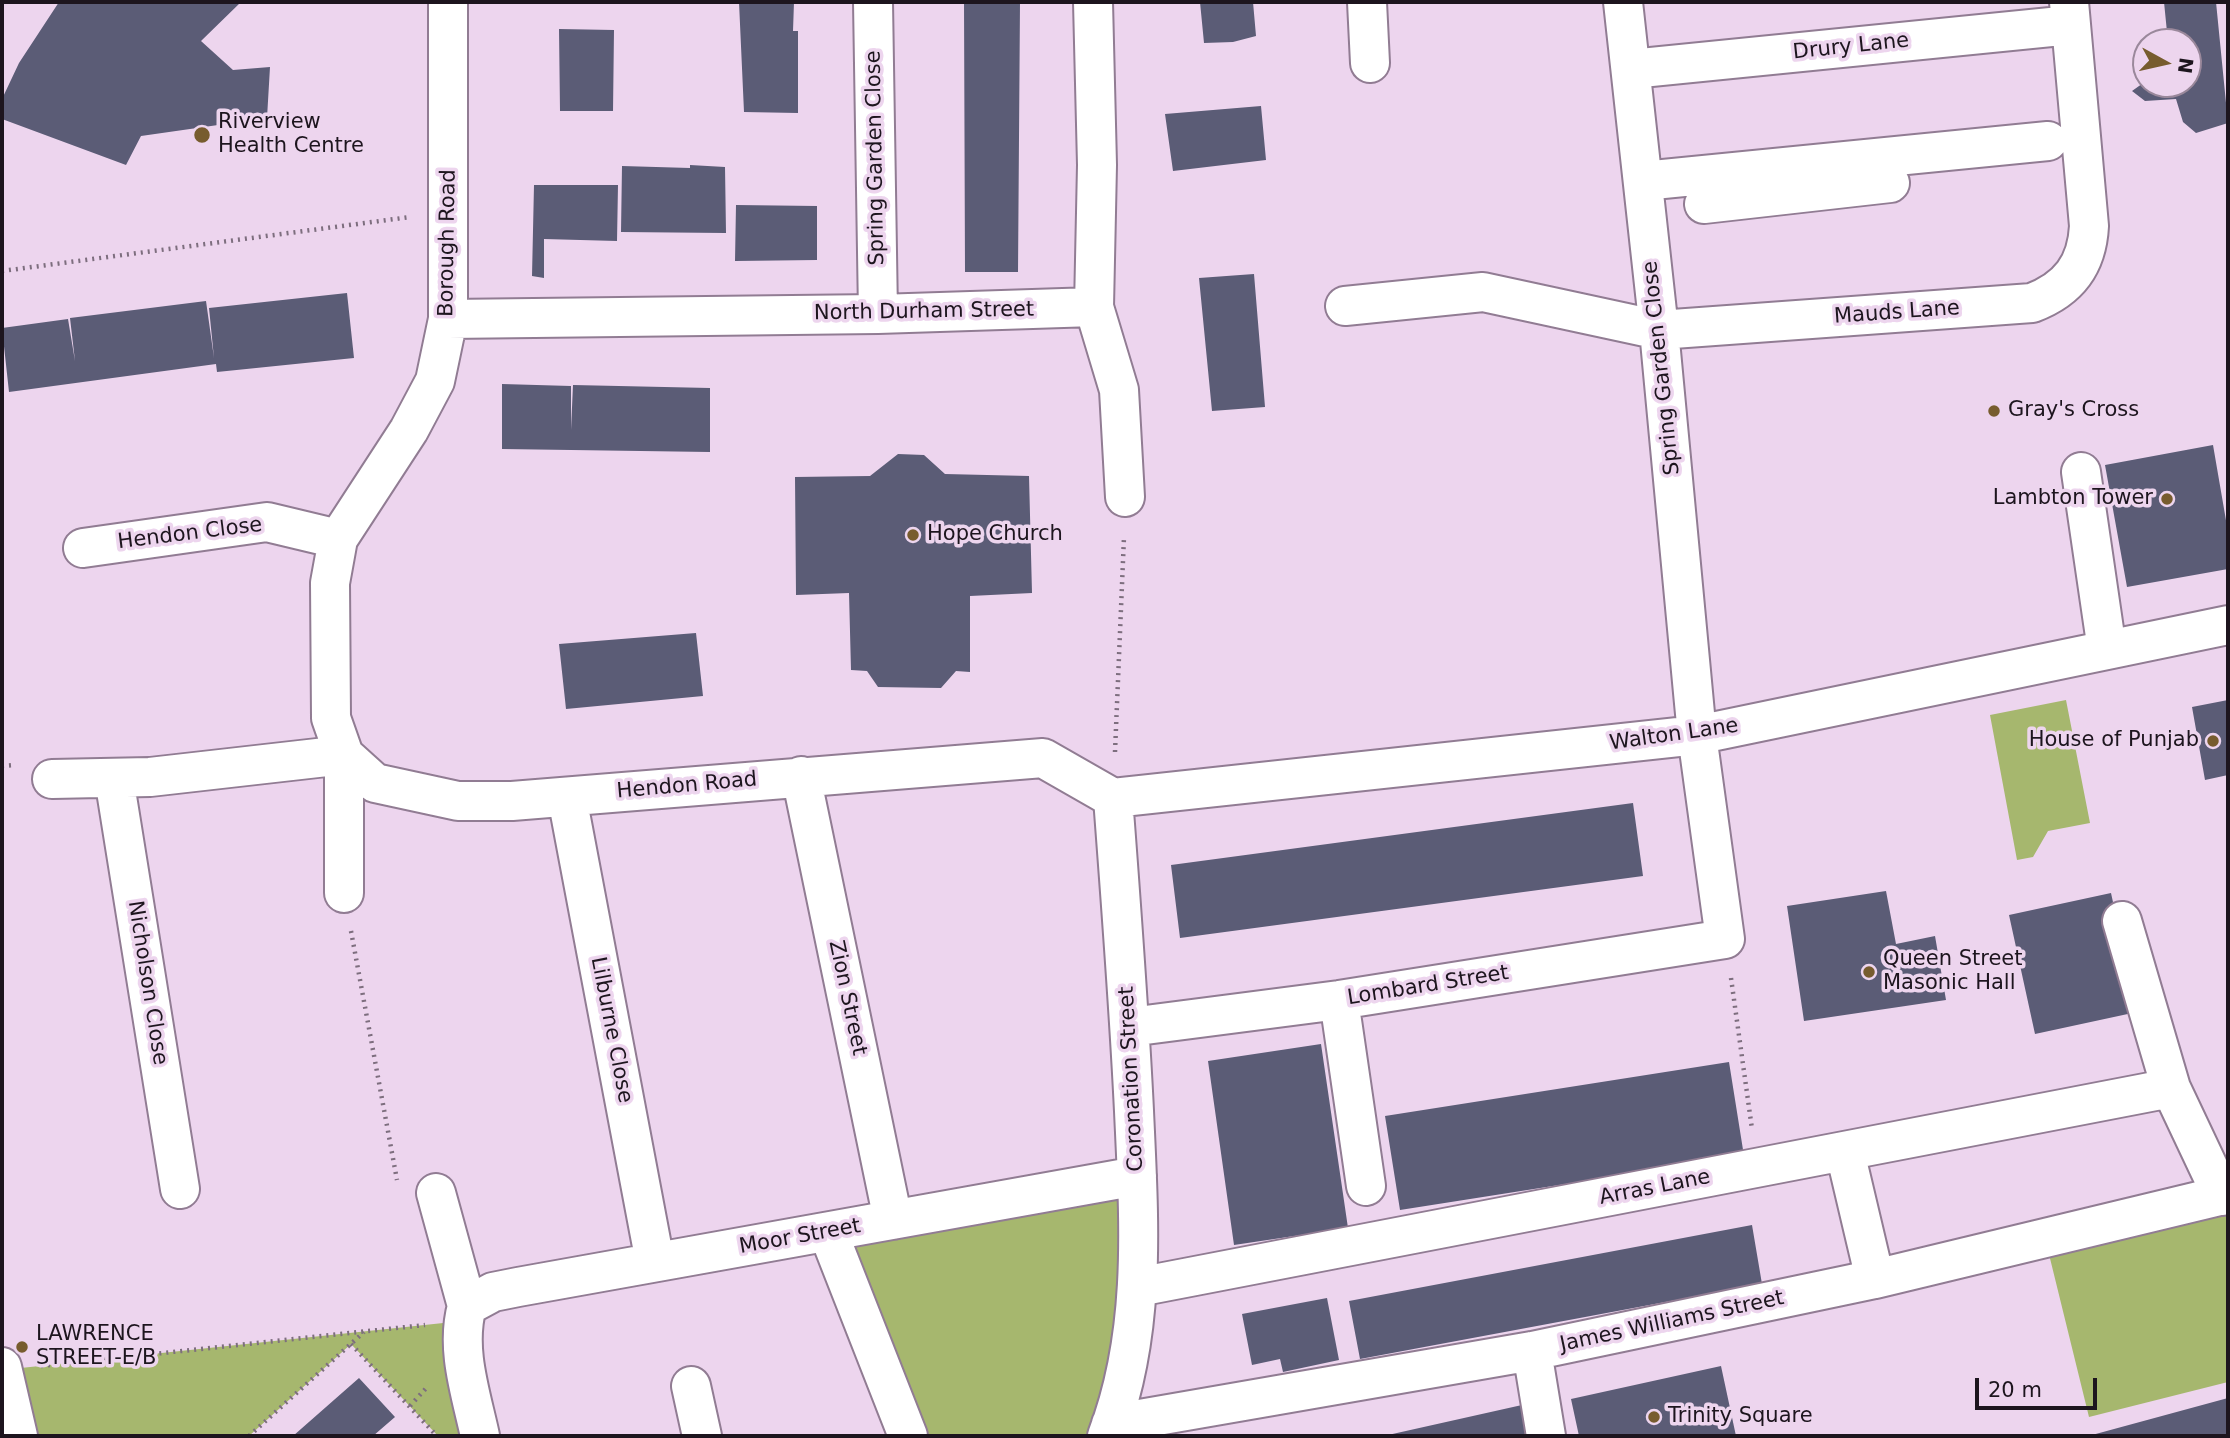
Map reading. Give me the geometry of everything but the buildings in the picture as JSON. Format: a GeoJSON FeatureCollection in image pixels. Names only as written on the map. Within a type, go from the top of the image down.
{"type":"FeatureCollection","features":[{"type":"Feature","properties":{"kind":"street","name":"Borough Road"},"geometry":{"type":"LineString","coordinates":[[338,539],[409,430],[435,381],[448,319],[449,2]]}},
{"type":"Feature","properties":{"kind":"street","name":"Spring Garden Close"},"geometry":{"type":"LineString","coordinates":[[873,2],[878,314]]}},
{"type":"Feature","properties":{"kind":"street"},"geometry":{"type":"LineString","coordinates":[[1093,2],[1097,165],[1094,307],[1119,390],[1125,497]]}},
{"type":"Feature","properties":{"kind":"street"},"geometry":{"type":"LineString","coordinates":[[1367,2],[1370,63]]}},
{"type":"Feature","properties":{"kind":"street","name":"Spring Garden Close"},"geometry":{"type":"LineString","coordinates":[[1623,2],[1659,330],[1697,735],[1725,939]]}},
{"type":"Feature","properties":{"kind":"street","name":"Drury Lane"},"geometry":{"type":"LineString","coordinates":[[1631,69],[2070,13]]}},
{"type":"Feature","properties":{"kind":"street","name":"Mauds Lane"},"geometry":{"type":"LineString","coordinates":[[1345,306],[1483,292],[1659,330],[2032,303],[2062,288],[2074,275],[2083,260],[2089,226],[2070,13]]}},
{"type":"Feature","properties":{"kind":"street"},"geometry":{"type":"LineString","coordinates":[[1643,181],[2048,141]]}},
{"type":"Feature","properties":{"kind":"street"},"geometry":{"type":"LineString","coordinates":[[1704,204],[2083,161]]}},
{"type":"Feature","properties":{"kind":"street","name":"North Durham Street"},"geometry":{"type":"LineString","coordinates":[[448,319],[878,314],[1094,307]]}},
{"type":"Feature","properties":{"kind":"street"},"geometry":{"type":"LineString","coordinates":[[2081,472],[2107,650]]}},
{"type":"Feature","properties":{"kind":"street","name":"Hendon Close"},"geometry":{"type":"LineString","coordinates":[[83,548],[267,522],[338,539]]}},
{"type":"Feature","properties":{"kind":"street"},"geometry":{"type":"LineString","coordinates":[[338,539],[330,583],[329,661],[331,718],[344,755],[344,893]]}},
{"type":"Feature","properties":{"kind":"street","name":"Walton Lane"},"geometry":{"type":"LineString","coordinates":[[1113,799],[1697,735],[2228,625]]}},
{"type":"Feature","properties":{"kind":"street"},"geometry":{"type":"LineString","coordinates":[[52,779],[150,777],[344,755]]}},
{"type":"Feature","properties":{"kind":"street","name":"Hendon Road"},"geometry":{"type":"LineString","coordinates":[[344,755],[375,783],[445,798],[512,801],[1043,758],[1113,799]]}},
{"type":"Feature","properties":{"kind":"street","name":"Zion Street"},"geometry":{"type":"LineString","coordinates":[[801,776],[893,1220]]}},
{"type":"Feature","properties":{"kind":"street","name":"Nicholson Close"},"geometry":{"type":"LineString","coordinates":[[114,778],[180,1189]]}},
{"type":"Feature","properties":{"kind":"street","name":"Lilburne Close"},"geometry":{"type":"LineString","coordinates":[[567,797],[655,1262]]}},
{"type":"Feature","properties":{"kind":"street","name":"Coronation Street"},"geometry":{"type":"LineString","coordinates":[[1111,1432],[1130,1356],[1138,1287],[1137,1177],[1130,1027],[1113,799]]}},
{"type":"Feature","properties":{"kind":"street"},"geometry":{"type":"LineString","coordinates":[[2122,921],[2171,1088],[2225,1195]]}},
{"type":"Feature","properties":{"kind":"street","name":"Lombard Street"},"geometry":{"type":"LineString","coordinates":[[1130,1027],[1339,1000],[1725,939]]}},
{"type":"Feature","properties":{"kind":"street"},"geometry":{"type":"LineString","coordinates":[[1339,1000],[1366,1186]]}},
{"type":"Feature","properties":{"kind":"street","name":"Arras Lane"},"geometry":{"type":"LineString","coordinates":[[1138,1287],[2171,1088]]}},
{"type":"Feature","properties":{"kind":"street"},"geometry":{"type":"LineString","coordinates":[[1844,1152],[1875,1279]]}},
{"type":"Feature","properties":{"kind":"street","name":"Moor Street"},"geometry":{"type":"LineString","coordinates":[[464,1314],[493,1292],[1137,1177]]}},
{"type":"Feature","properties":{"kind":"street"},"geometry":{"type":"LineString","coordinates":[[436,1193],[464,1314],[462,1349],[480,1436]]}},
{"type":"Feature","properties":{"kind":"street","name":"James Williams Street"},"geometry":{"type":"LineString","coordinates":[[1111,1432],[1532,1351],[1875,1279],[2225,1195]]}},
{"type":"Feature","properties":{"kind":"street"},"geometry":{"type":"LineString","coordinates":[[828,1232],[908,1436]]}},
{"type":"Feature","properties":{"kind":"street"},"geometry":{"type":"LineString","coordinates":[[1532,1351],[1546,1436]]}},
{"type":"Feature","properties":{"kind":"street"},"geometry":{"type":"LineString","coordinates":[[2,1369],[18,1436]]}},
{"type":"Feature","properties":{"kind":"street"},"geometry":{"type":"LineString","coordinates":[[691,1386],[702,1436]]}},
{"type":"Feature","properties":{"kind":"path"},"geometry":{"type":"LineString","coordinates":[[2,271],[449,212]]}},
{"type":"Feature","properties":{"kind":"path"},"geometry":{"type":"LineString","coordinates":[[1113,799],[1125,497]]}},
{"type":"Feature","properties":{"kind":"path"},"geometry":{"type":"LineString","coordinates":[[344,893],[401,1200],[436,1193]]}},
{"type":"Feature","properties":{"kind":"path"},"geometry":{"type":"LineString","coordinates":[[1725,939],[1758,1168]]}},
{"type":"Feature","properties":{"kind":"path"},"geometry":{"type":"LineString","coordinates":[[2,1369],[365,1331],[464,1314]]}},
{"type":"Feature","properties":{"kind":"path"},"geometry":{"type":"LineString","coordinates":[[249,1436],[365,1331]]}},
{"type":"Feature","properties":{"kind":"path"},"geometry":{"type":"LineString","coordinates":[[351,1344],[438,1436]]}},
{"type":"Feature","properties":{"kind":"green space"},"geometry":{"type":"Polygon","coordinates":[[[2066,700],[2090,823],[2048,831],[2033,857],[2017,860],[1990,715],[2066,700]]]}},
{"type":"Feature","properties":{"kind":"green space"},"geometry":{"type":"Polygon","coordinates":[[[1137,1176],[1107,1436],[908,1436],[828,1232],[1137,1176]]]}},
{"type":"Feature","properties":{"kind":"green space"},"geometry":{"type":"Polygon","coordinates":[[[2228,1192],[2228,1382],[2089,1417],[2045,1238],[2228,1192]]]}},
{"type":"Feature","properties":{"kind":"green space"},"geometry":{"type":"Polygon","coordinates":[[[462,1321],[480,1436],[438,1436],[351,1344],[249,1436],[18,1436],[2,1370],[462,1321]]]}},
{"type":"Feature","properties":{"kind":"place","name":"Riverview Health Centre"},"geometry":{"type":"Point","coordinates":[202,135]}},
{"type":"Feature","properties":{"kind":"place","name":"Gray's Cross"},"geometry":{"type":"Point","coordinates":[1994,411]}},
{"type":"Feature","properties":{"kind":"place","name":"Lambton Tower"},"geometry":{"type":"Point","coordinates":[2167,499]}},
{"type":"Feature","properties":{"kind":"place","name":"Hope Church"},"geometry":{"type":"Point","coordinates":[913,535]}},
{"type":"Feature","properties":{"kind":"place","name":"House of Punjab"},"geometry":{"type":"Point","coordinates":[2213,741]}},
{"type":"Feature","properties":{"kind":"place","name":"Queen Street Masonic Hall"},"geometry":{"type":"Point","coordinates":[1869,972]}},
{"type":"Feature","properties":{"kind":"place","name":"LAWRENCE STREET-E/B"},"geometry":{"type":"Point","coordinates":[22,1347]}},
{"type":"Feature","properties":{"kind":"place","name":"Trinity Square"},"geometry":{"type":"Point","coordinates":[1654,1417]}}]}
